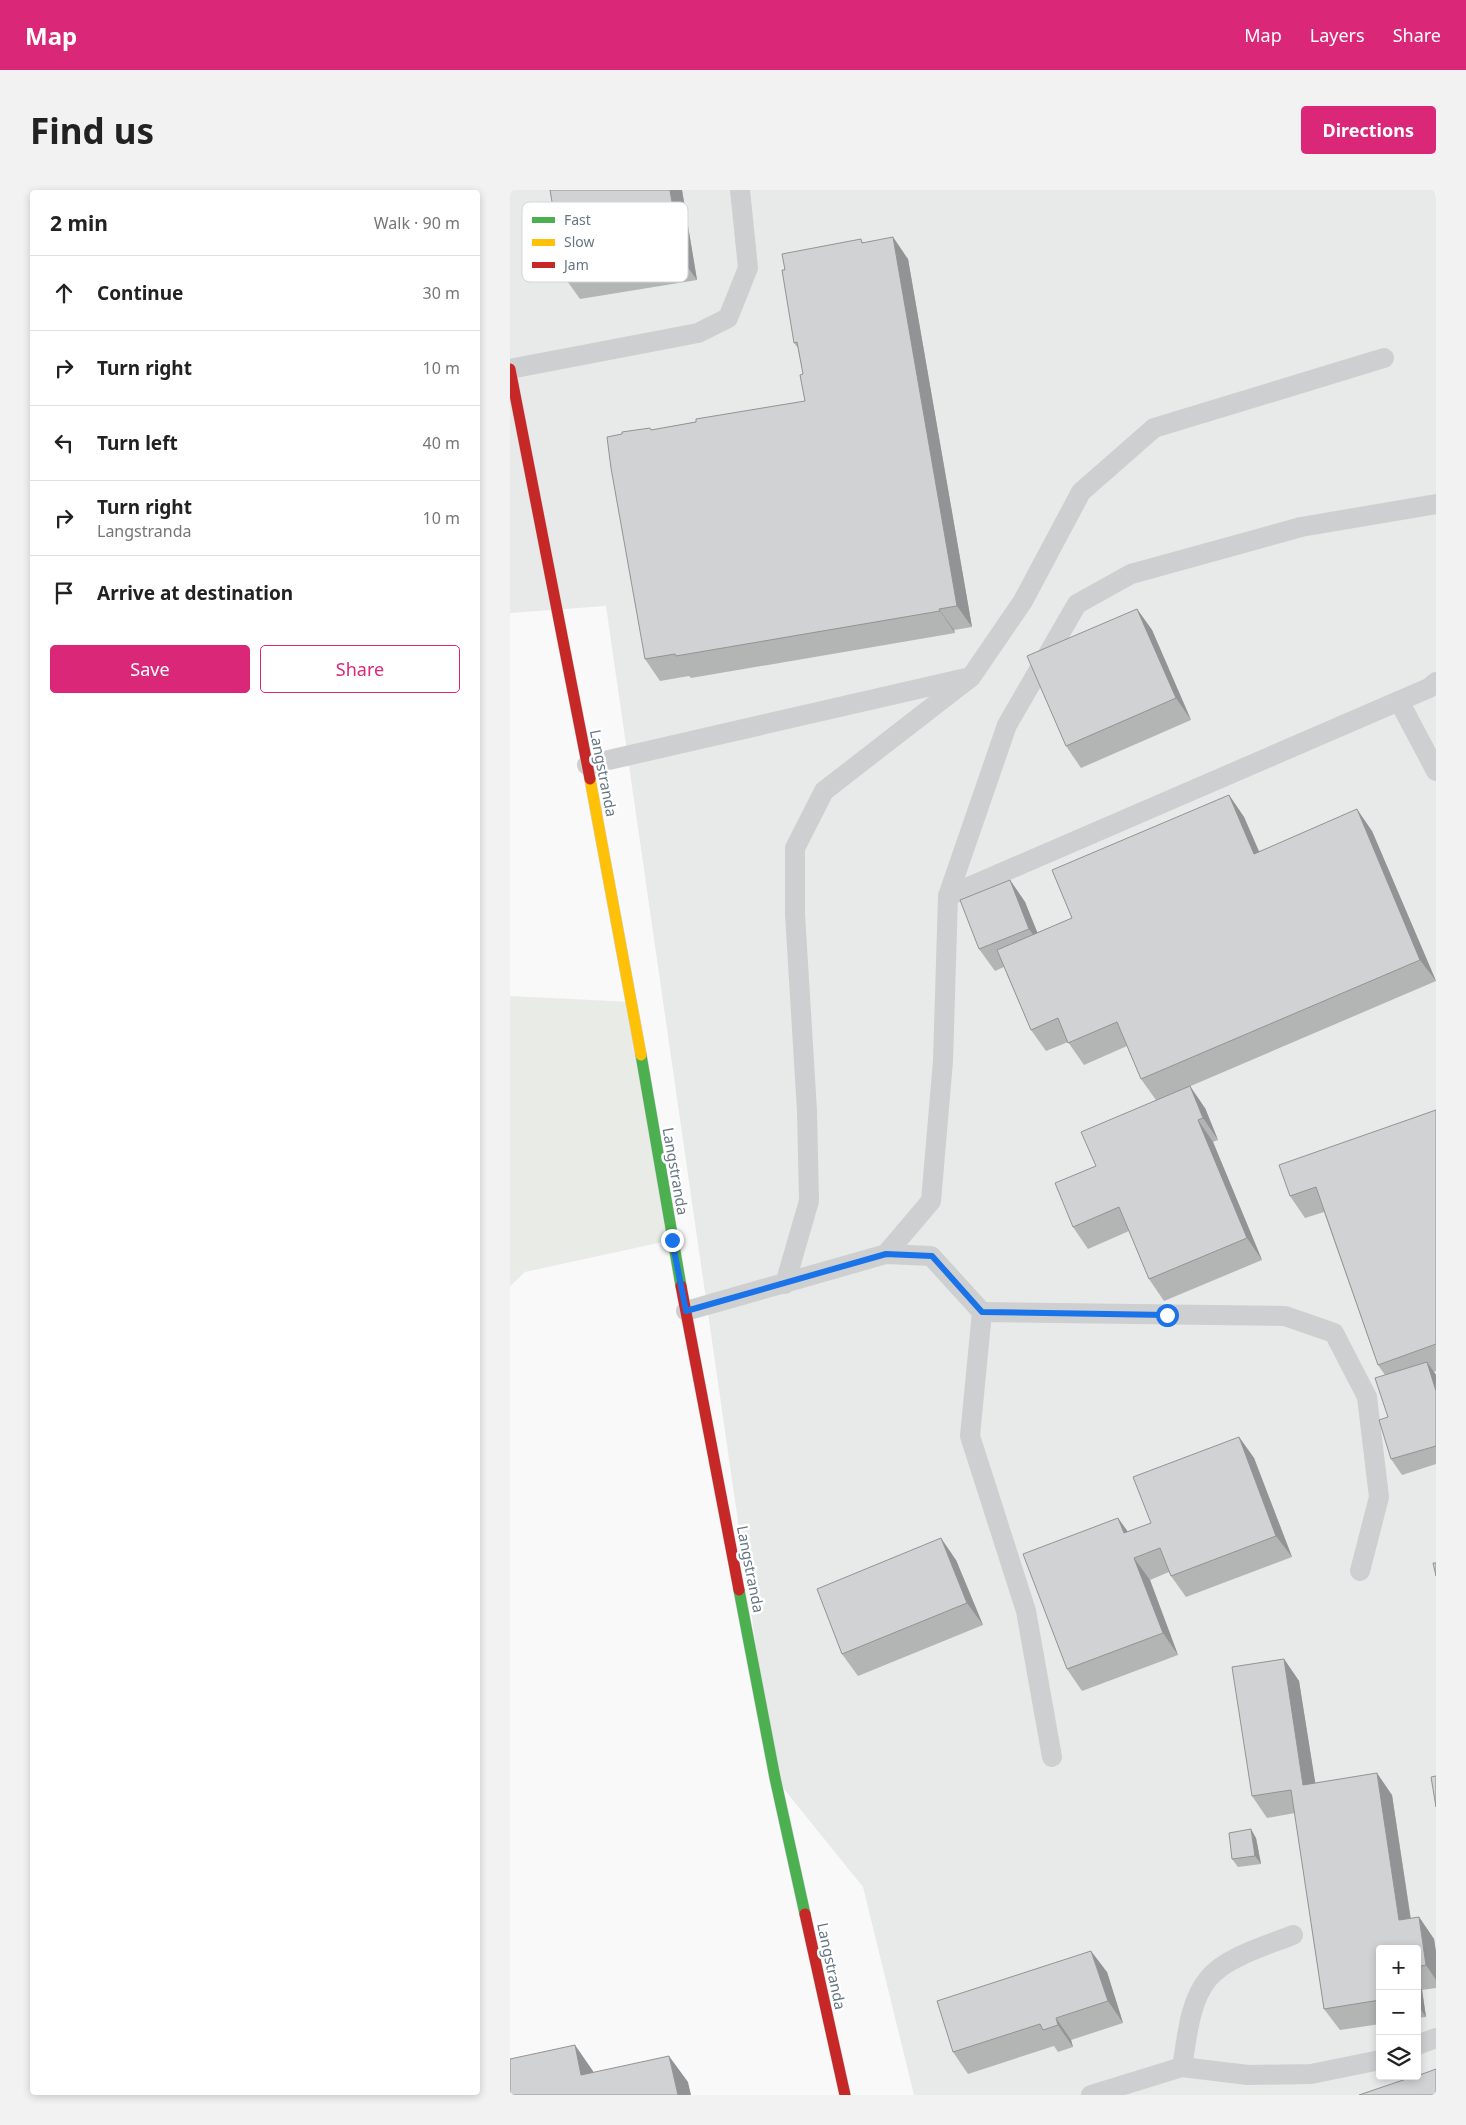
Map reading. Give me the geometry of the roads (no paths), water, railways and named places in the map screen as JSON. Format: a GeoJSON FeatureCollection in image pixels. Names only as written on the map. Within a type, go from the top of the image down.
{"type":"FeatureCollection","features":[{"type":"Feature","properties":{"kind":"street","name":"Langstranda"},"geometry":{"type":"LineString","coordinates":[[510,369],[587,765],[686,1311],[775,1778],[845,2095]]}},
{"type":"Feature","properties":{"kind":"lane"},"geometry":{"type":"LineString","coordinates":[[510,369],[698,333],[728,318],[748,268],[740,190]]}},
{"type":"Feature","properties":{"kind":"lane"},"geometry":{"type":"LineString","coordinates":[[785,1284],[809,1201],[807,1111],[796,914],[796,848],[824,790],[971,677],[1023,601],[1081,492],[1154,428],[1384,358]]}},
{"type":"Feature","properties":{"kind":"lane"},"geometry":{"type":"LineString","coordinates":[[886,1254],[931,1201],[943,1061],[948,896],[1007,726],[1077,604],[1131,574],[1301,527],[1436,504]]}},
{"type":"Feature","properties":{"kind":"lane"},"geometry":{"type":"LineString","coordinates":[[587,765],[971,677]]}},
{"type":"Feature","properties":{"kind":"lane"},"geometry":{"type":"LineString","coordinates":[[948,896],[1429,688],[1436,682]]}},
{"type":"Feature","properties":{"kind":"lane"},"geometry":{"type":"LineString","coordinates":[[1399,701],[1436,771]]}},
{"type":"Feature","properties":{"kind":"lane"},"geometry":{"type":"LineString","coordinates":[[686,1311],[886,1254],[932,1256],[982,1312],[970,1436],[1026,1611],[1052,1757]]}},
{"type":"Feature","properties":{"kind":"lane"},"geometry":{"type":"LineString","coordinates":[[982,1312],[1285,1316],[1334,1333],[1367,1397],[1379,1497],[1360,1571]]}},
{"type":"Feature","properties":{"kind":"lane"},"geometry":{"type":"LineString","coordinates":[[1182,2067],[1194,2005],[1208,1978],[1238,1956],[1293,1935]]}},
{"type":"Feature","properties":{"kind":"lane"},"geometry":{"type":"LineString","coordinates":[[1421,2044],[1436,2038]]}},
{"type":"Feature","properties":{"kind":"lane"},"geometry":{"type":"LineString","coordinates":[[1090,2095],[1182,2067],[1248,2075],[1310,2074],[1376,2061]]}}]}
